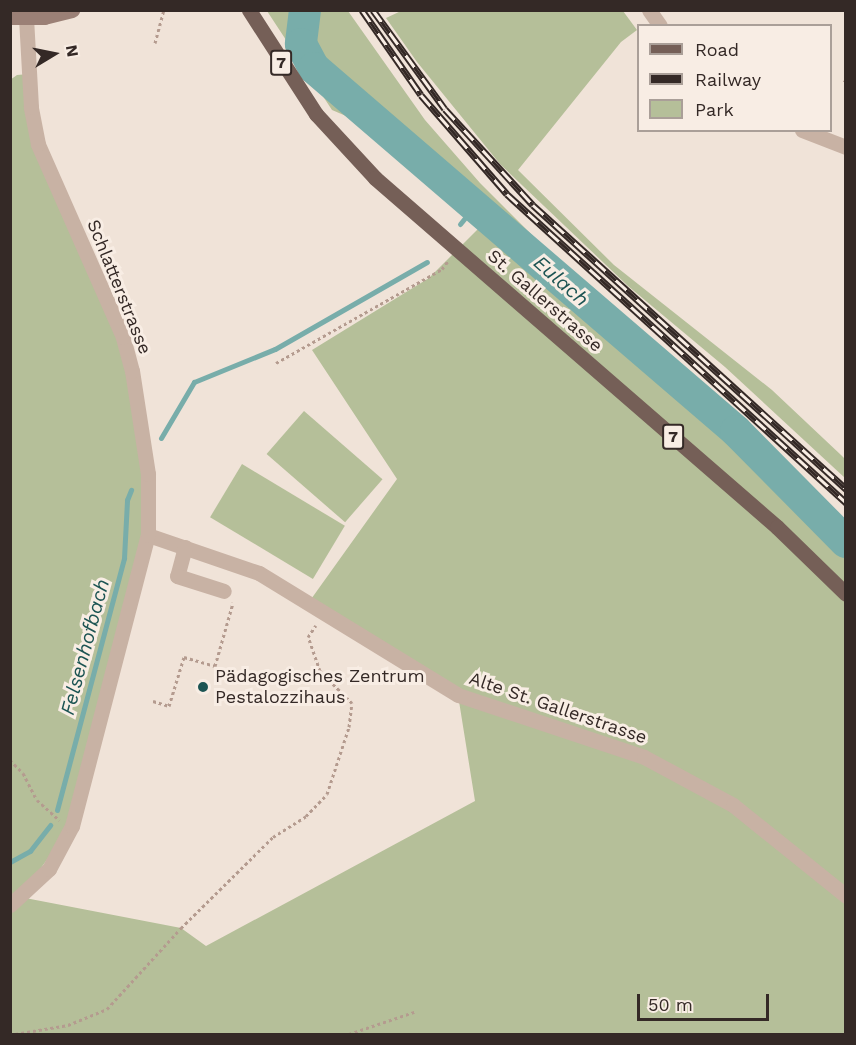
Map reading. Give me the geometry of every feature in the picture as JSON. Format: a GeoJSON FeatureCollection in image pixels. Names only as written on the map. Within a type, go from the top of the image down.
{"type":"FeatureCollection","features":[{"type":"Feature","properties":{"kind":"main road"},"geometry":{"type":"LineString","coordinates":[[18,17],[72,10]]}},
{"type":"Feature","properties":{"kind":"main road","name":"St. Gallerstrasse"},"geometry":{"type":"LineString","coordinates":[[249,10],[287,73],[345,148],[457,251],[777,527],[846,594]]}},
{"type":"Feature","properties":{"kind":"street"},"geometry":{"type":"LineString","coordinates":[[649,10],[659,24]]}},
{"type":"Feature","properties":{"kind":"street","name":"Schlatterstrasse"},"geometry":{"type":"LineString","coordinates":[[10,905],[49,869],[72,825],[148,535],[148,474],[132,371],[123,337],[38,144],[18,17]]}},
{"type":"Feature","properties":{"kind":"street"},"geometry":{"type":"LineString","coordinates":[[807,132],[846,147]]}},
{"type":"Feature","properties":{"kind":"street","name":"Alte St. Gallerstrasse"},"geometry":{"type":"LineString","coordinates":[[148,535],[259,573],[458,695],[644,757],[733,805],[846,896]]}},
{"type":"Feature","properties":{"kind":"street"},"geometry":{"type":"LineString","coordinates":[[184,548],[177,576],[224,591]]}},
{"type":"Feature","properties":{"kind":"path"},"geometry":{"type":"LineString","coordinates":[[155,44],[164,10]]}},
{"type":"Feature","properties":{"kind":"path"},"geometry":{"type":"LineString","coordinates":[[276,363],[442,269],[457,251]]}},
{"type":"Feature","properties":{"kind":"path"},"geometry":{"type":"LineString","coordinates":[[15,1035],[68,1025],[107,1009],[182,928],[273,837],[306,816],[327,794],[349,727],[352,703],[320,671],[308,637],[326,612]]}},
{"type":"Feature","properties":{"kind":"path"},"geometry":{"type":"LineString","coordinates":[[153,701],[169,706],[184,657],[215,666],[225,631]]}},
{"type":"Feature","properties":{"kind":"path"},"geometry":{"type":"LineString","coordinates":[[10,760],[53,818],[72,825]]}},
{"type":"Feature","properties":{"kind":"path"},"geometry":{"type":"LineString","coordinates":[[349,1035],[414,1011]]}},
{"type":"Feature","properties":{"kind":"green space"},"geometry":{"type":"Polygon","coordinates":[[[267,11],[348,11],[425,120],[480,183],[537,240],[789,463],[845,520],[845,1034],[11,1034],[10,80],[17,75],[29,74],[31,107],[132,371],[148,535],[72,825],[20,897],[181,928],[206,946],[475,801],[458,695],[309,602],[397,479],[312,350],[429,278],[483,224],[353,119],[332,110],[267,11]]]}},
{"type":"Feature","properties":{"kind":"green space"},"geometry":{"type":"Polygon","coordinates":[[[401,11],[623,11],[637,30],[621,42],[518,170],[614,265],[772,390],[845,459],[845,478],[725,367],[628,286],[500,164],[417,62],[386,18],[401,11]]]}},
{"type":"Feature","properties":{"kind":"green space"},"geometry":{"type":"Polygon","coordinates":[[[304,411],[382,479],[345,522],[267,454],[304,411]]]}},
{"type":"Feature","properties":{"kind":"green space"},"geometry":{"type":"Polygon","coordinates":[[[242,464],[345,526],[313,579],[210,517],[242,464]]]}},
{"type":"Feature","properties":{"kind":"waterway","name":"Eulach"},"geometry":{"type":"LineString","coordinates":[[305,10],[301,44],[314,68],[736,431],[846,542]]}},
{"type":"Feature","properties":{"kind":"waterway","name":"Felsenhofbach"},"geometry":{"type":"LineString","coordinates":[[460,224],[474,207]]}},
{"type":"Feature","properties":{"kind":"waterway","name":"Felsenhofbach"},"geometry":{"type":"LineString","coordinates":[[161,438],[194,382],[275,349],[427,262]]}},
{"type":"Feature","properties":{"kind":"waterway","name":"Felsenhofbach"},"geometry":{"type":"LineString","coordinates":[[57,810],[124,558],[127,500],[131,490]]}},
{"type":"Feature","properties":{"kind":"waterway","name":"Felsenhofbach"},"geometry":{"type":"LineString","coordinates":[[10,862],[30,851],[50,825]]}},
{"type":"Feature","properties":{"kind":"railway"},"geometry":{"type":"LineString","coordinates":[[362,10],[421,95],[507,194],[846,503]]}},
{"type":"Feature","properties":{"kind":"railway"},"geometry":{"type":"LineString","coordinates":[[373,10],[445,109],[533,205],[846,489]]}},
{"type":"Feature","properties":{"kind":"place","name":"Pädagogisches Zentrum Pestalozzihaus"},"geometry":{"type":"Point","coordinates":[203,687]}}]}
